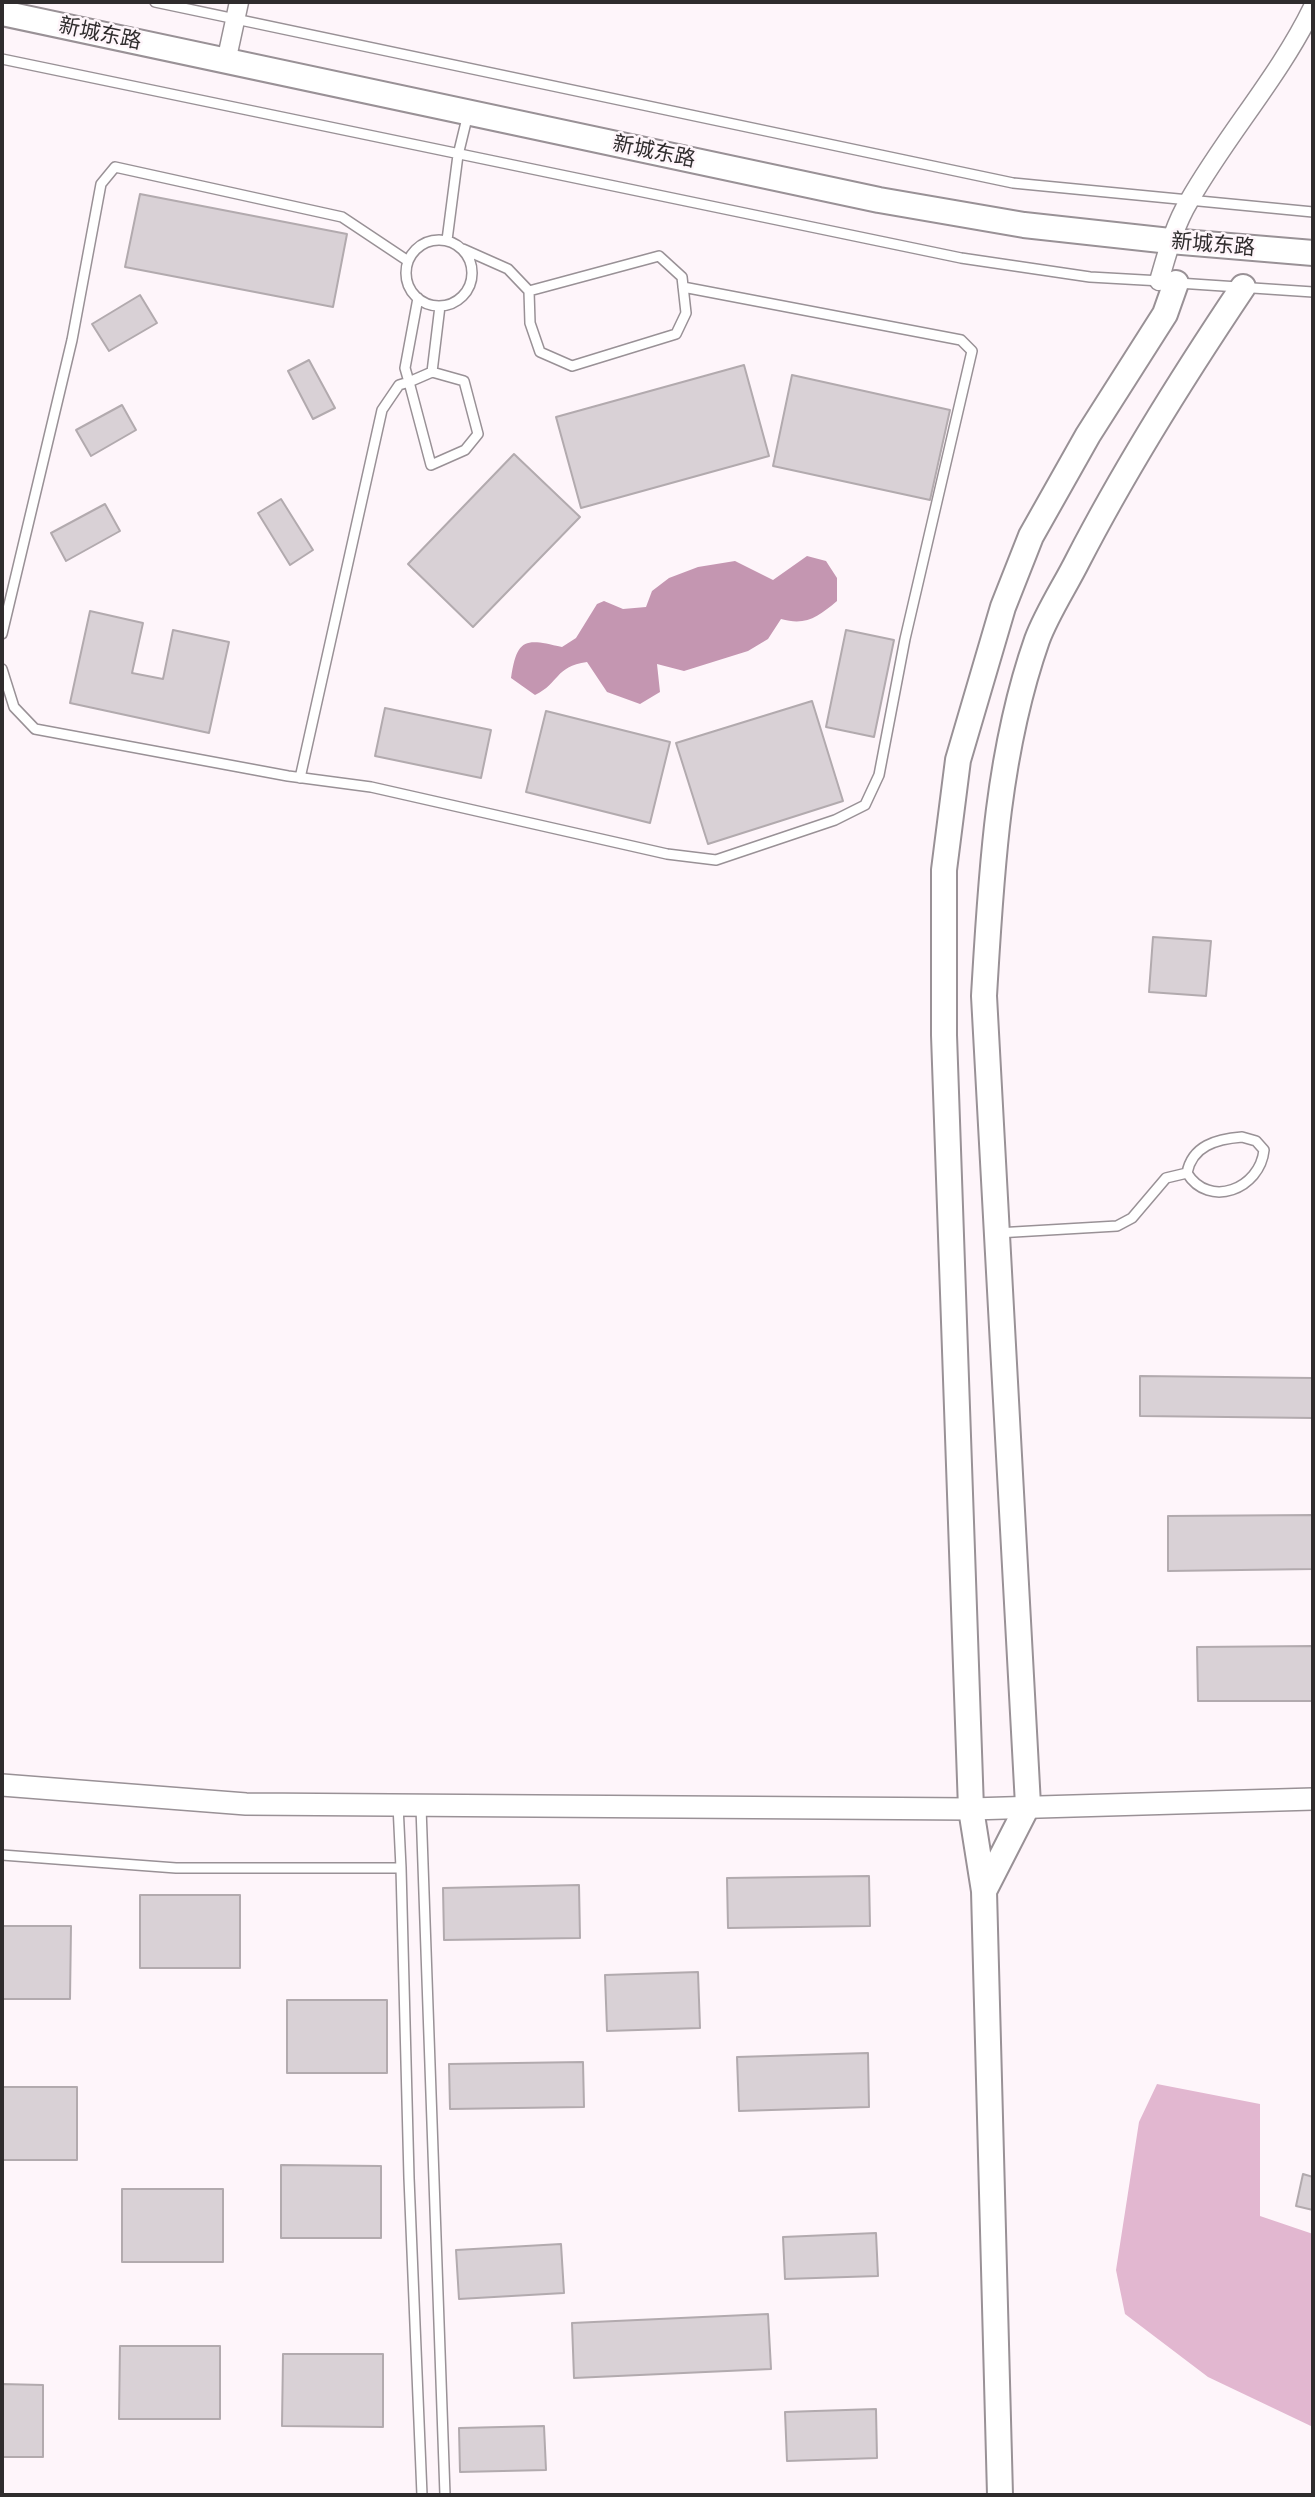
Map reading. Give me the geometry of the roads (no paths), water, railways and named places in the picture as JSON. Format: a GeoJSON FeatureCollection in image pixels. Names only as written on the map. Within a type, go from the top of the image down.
{"type":"FeatureCollection","features":[{"type":"Feature","properties":{"kind":"main road","name":"新城东路"},"geometry":{"type":"LineString","coordinates":[[2,13],[879,200],[1024,225],[1313,253]]}},
{"type":"Feature","properties":{"kind":"main road"},"geometry":{"type":"LineString","coordinates":[[1000,2495],[984,1891],[971,1809],[944,1035],[944,870],[958,760],[1003,607],[1031,536],[1088,435],[1165,314],[1167,282]]}},
{"type":"Feature","properties":{"kind":"main road"},"geometry":{"type":"LineString","coordinates":[[984,1891],[1028,1805],[984,996],[991,876],[1006,760],[1037,639],[1107,504],[1195,359],[1243,287]]}},
{"type":"Feature","properties":{"kind":"street"},"geometry":{"type":"LineString","coordinates":[[1167,282],[1170,241],[1188,202],[1296,42],[1313,7]]}},
{"type":"Feature","properties":{"kind":"street"},"geometry":{"type":"LineString","coordinates":[[226,62],[237,11]]}},
{"type":"Feature","properties":{"kind":"street"},"geometry":{"type":"LineString","coordinates":[[2,1785],[246,1804],[971,1809],[1028,1805],[1313,1799]]}},
{"type":"Feature","properties":{"kind":"lane"},"geometry":{"type":"LineString","coordinates":[[155,2],[237,11],[1013,183],[1313,212]]}},
{"type":"Feature","properties":{"kind":"lane"},"geometry":{"type":"LineString","coordinates":[[2,58],[961,258],[1090,277],[1313,292]]}},
{"type":"Feature","properties":{"kind":"lane"},"geometry":{"type":"LineString","coordinates":[[447,240],[457,155],[469,113]]}},
{"type":"Feature","properties":{"kind":"lane"},"geometry":{"type":"LineString","coordinates":[[2,634],[72,340],[101,184],[115,167],[342,217],[408,261]]}},
{"type":"Feature","properties":{"kind":"lane"},"geometry":{"type":"LineString","coordinates":[[463,249],[472,266],[470,285],[458,300],[440,306],[418,298],[408,288],[405,270],[408,261],[412,252],[428,240],[447,240],[508,269],[528,291],[530,323],[540,352],[572,366],[676,334],[686,313],[682,277],[659,256],[528,291]]}},
{"type":"Feature","properties":{"kind":"lane"},"geometry":{"type":"LineString","coordinates":[[2,669],[14,707],[35,729],[300,778],[371,787],[667,854],[716,860],[835,820],[865,805],[879,775],[905,639],[972,351],[961,340],[683,287]]}},
{"type":"Feature","properties":{"kind":"lane"},"geometry":{"type":"LineString","coordinates":[[300,778],[382,410],[398,386],[409,382],[432,372],[464,381],[478,434],[466,450],[431,465],[409,382],[405,368],[418,298]]}},
{"type":"Feature","properties":{"kind":"lane"},"geometry":{"type":"LineString","coordinates":[[432,372],[440,306]]}},
{"type":"Feature","properties":{"kind":"lane"},"geometry":{"type":"LineString","coordinates":[[1224,1139],[1256,1141],[1264,1150],[1262,1161],[1253,1177],[1232,1191],[1214,1193],[1194,1185],[1187,1172],[1190,1158],[1203,1147],[1224,1139]]}},
{"type":"Feature","properties":{"kind":"lane"},"geometry":{"type":"LineString","coordinates":[[996,1233],[1117,1226],[1132,1218],[1166,1178],[1187,1172]]}},
{"type":"Feature","properties":{"kind":"lane"},"geometry":{"type":"LineString","coordinates":[[398,1805],[422,2495]]}},
{"type":"Feature","properties":{"kind":"lane"},"geometry":{"type":"LineString","coordinates":[[421,1805],[445,2495]]}},
{"type":"Feature","properties":{"kind":"lane"},"geometry":{"type":"LineString","coordinates":[[2,1855],[176,1868],[401,1868]]}}]}
